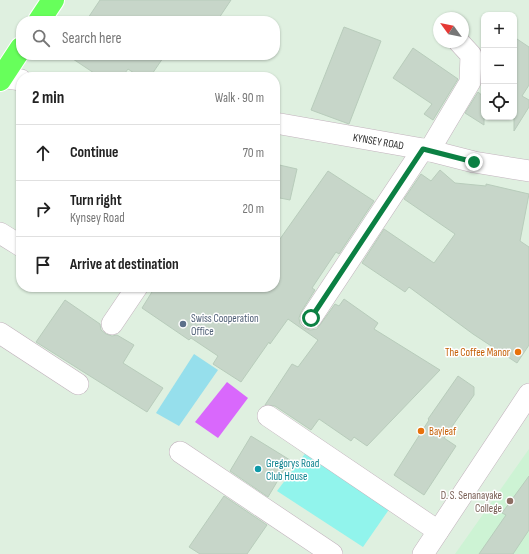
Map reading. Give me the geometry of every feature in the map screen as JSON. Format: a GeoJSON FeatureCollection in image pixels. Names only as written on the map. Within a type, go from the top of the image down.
{"type":"FeatureCollection","features":[{"type":"Feature","properties":{"kind":"highway"},"geometry":{"type":"LineString","coordinates":[[42,16],[53,0]]}},
{"type":"Feature","properties":{"kind":"highway"},"geometry":{"type":"LineString","coordinates":[[6,78],[16,58]]}},
{"type":"Feature","properties":{"kind":"street"},"geometry":{"type":"LineString","coordinates":[[311,318],[426,150],[470,82],[471,54],[465,48]]}},
{"type":"Feature","properties":{"kind":"street","name":"KYNSEY ROAD"},"geometry":{"type":"LineString","coordinates":[[280,124],[426,150],[474,162],[529,172]]}},
{"type":"Feature","properties":{"kind":"street"},"geometry":{"type":"LineString","coordinates":[[0,233],[16,243]]}},
{"type":"Feature","properties":{"kind":"street"},"geometry":{"type":"LineString","coordinates":[[112,324],[134,292]]}},
{"type":"Feature","properties":{"kind":"street"},"geometry":{"type":"LineString","coordinates":[[0,333],[78,384]]}},
{"type":"Feature","properties":{"kind":"street"},"geometry":{"type":"LineString","coordinates":[[423,554],[529,394]]}},
{"type":"Feature","properties":{"kind":"street"},"geometry":{"type":"LineString","coordinates":[[268,416],[438,531]]}},
{"type":"Feature","properties":{"kind":"street"},"geometry":{"type":"LineString","coordinates":[[180,452],[332,554]]}},
{"type":"Feature","properties":{"kind":"shaded area"},"geometry":{"type":"Polygon","coordinates":[[[194,354],[218,370],[179,426],[156,413],[194,354]]]}},
{"type":"Feature","properties":{"kind":"shaded area"},"geometry":{"type":"Polygon","coordinates":[[[227,382],[248,398],[218,438],[195,422],[227,382]]]}},
{"type":"Feature","properties":{"kind":"shaded area","name":"D. S. Senanayake College"},"geometry":{"type":"Polygon","coordinates":[[[529,449],[529,554],[455,554],[529,449]]]}},
{"type":"Feature","properties":{"kind":"shaded area"},"geometry":{"type":"Polygon","coordinates":[[[307,451],[390,508],[363,547],[277,491],[307,451]]]}},
{"type":"Feature","properties":{"kind":"building"},"geometry":{"type":"Polygon","coordinates":[[[100,0],[231,0],[220,16],[89,16],[100,0]]]}},
{"type":"Feature","properties":{"kind":"building"},"geometry":{"type":"Polygon","coordinates":[[[344,27],[381,41],[349,124],[311,110],[344,27]]]}},
{"type":"Feature","properties":{"kind":"building"},"geometry":{"type":"Polygon","coordinates":[[[517,39],[529,47],[529,85],[522,96],[529,100],[529,107],[514,131],[514,120],[517,120],[517,39]]]}},
{"type":"Feature","properties":{"kind":"building"},"geometry":{"type":"Polygon","coordinates":[[[413,48],[458,79],[433,120],[424,114],[432,104],[393,78],[413,48]]]}},
{"type":"Feature","properties":{"kind":"building"},"geometry":{"type":"Polygon","coordinates":[[[74,60],[162,60],[153,72],[132,72],[128,69],[126,72],[92,72],[74,60]]]}},
{"type":"Feature","properties":{"kind":"building"},"geometry":{"type":"Polygon","coordinates":[[[478,92],[481,94],[481,120],[484,120],[484,125],[465,113],[478,92]]]}},
{"type":"Feature","properties":{"kind":"building"},"geometry":{"type":"Polygon","coordinates":[[[280,165],[297,169],[290,200],[280,198],[280,165]]]}},
{"type":"Feature","properties":{"kind":"building"},"geometry":{"type":"Polygon","coordinates":[[[440,170],[455,183],[486,186],[486,184],[529,194],[520,241],[529,247],[529,345],[517,363],[473,334],[409,287],[405,292],[362,263],[384,229],[434,263],[455,234],[404,199],[421,174],[431,181],[440,170]]]}},
{"type":"Feature","properties":{"kind":"building"},"geometry":{"type":"Polygon","coordinates":[[[328,171],[374,201],[339,254],[336,252],[312,288],[315,290],[301,312],[299,318],[300,324],[304,328],[310,330],[317,329],[335,304],[339,306],[344,299],[378,323],[374,329],[440,370],[367,446],[354,437],[351,441],[319,419],[311,430],[275,406],[265,405],[292,364],[298,367],[318,340],[288,319],[270,344],[269,342],[241,382],[213,364],[218,356],[191,338],[189,340],[142,308],[152,292],[280,292],[280,239],[328,171]]]}},
{"type":"Feature","properties":{"kind":"building"},"geometry":{"type":"Polygon","coordinates":[[[65,300],[100,324],[101,330],[106,334],[112,336],[117,335],[134,345],[123,363],[163,388],[147,412],[36,342],[65,300]]]}},
{"type":"Feature","properties":{"kind":"building"},"geometry":{"type":"Polygon","coordinates":[[[458,376],[474,387],[474,395],[444,438],[456,446],[424,495],[394,475],[429,420],[428,419],[458,376]]]}},
{"type":"Feature","properties":{"kind":"building","name":"Gregorys Road Club House"},"geometry":{"type":"Polygon","coordinates":[[[251,436],[290,460],[268,497],[230,471],[251,436]]]}},
{"type":"Feature","properties":{"kind":"building"},"geometry":{"type":"Polygon","coordinates":[[[529,476],[529,530],[513,554],[479,554],[506,515],[502,513],[529,476]]]}},
{"type":"Feature","properties":{"kind":"building"},"geometry":{"type":"Polygon","coordinates":[[[224,496],[267,525],[247,554],[200,554],[189,547],[224,496]]]}},
{"type":"Feature","properties":{"kind":"place","name":"Swiss Cooperation Office"},"geometry":{"type":"Point","coordinates":[183,324]}},
{"type":"Feature","properties":{"kind":"place","name":"The Coffee Manor"},"geometry":{"type":"Point","coordinates":[518,352]}},
{"type":"Feature","properties":{"kind":"place","name":"Bayleaf"},"geometry":{"type":"Point","coordinates":[421,431]}},
{"type":"Feature","properties":{"kind":"place","name":"Gregorys Road Club House"},"geometry":{"type":"Point","coordinates":[258,469]}},
{"type":"Feature","properties":{"kind":"place","name":"D. S. Senanayake College"},"geometry":{"type":"Point","coordinates":[510,501]}},
{"type":"Feature","properties":{"kind":"route"},"geometry":{"type":"LineString","coordinates":[[311,318],[423,149],[474,162]]}}]}
